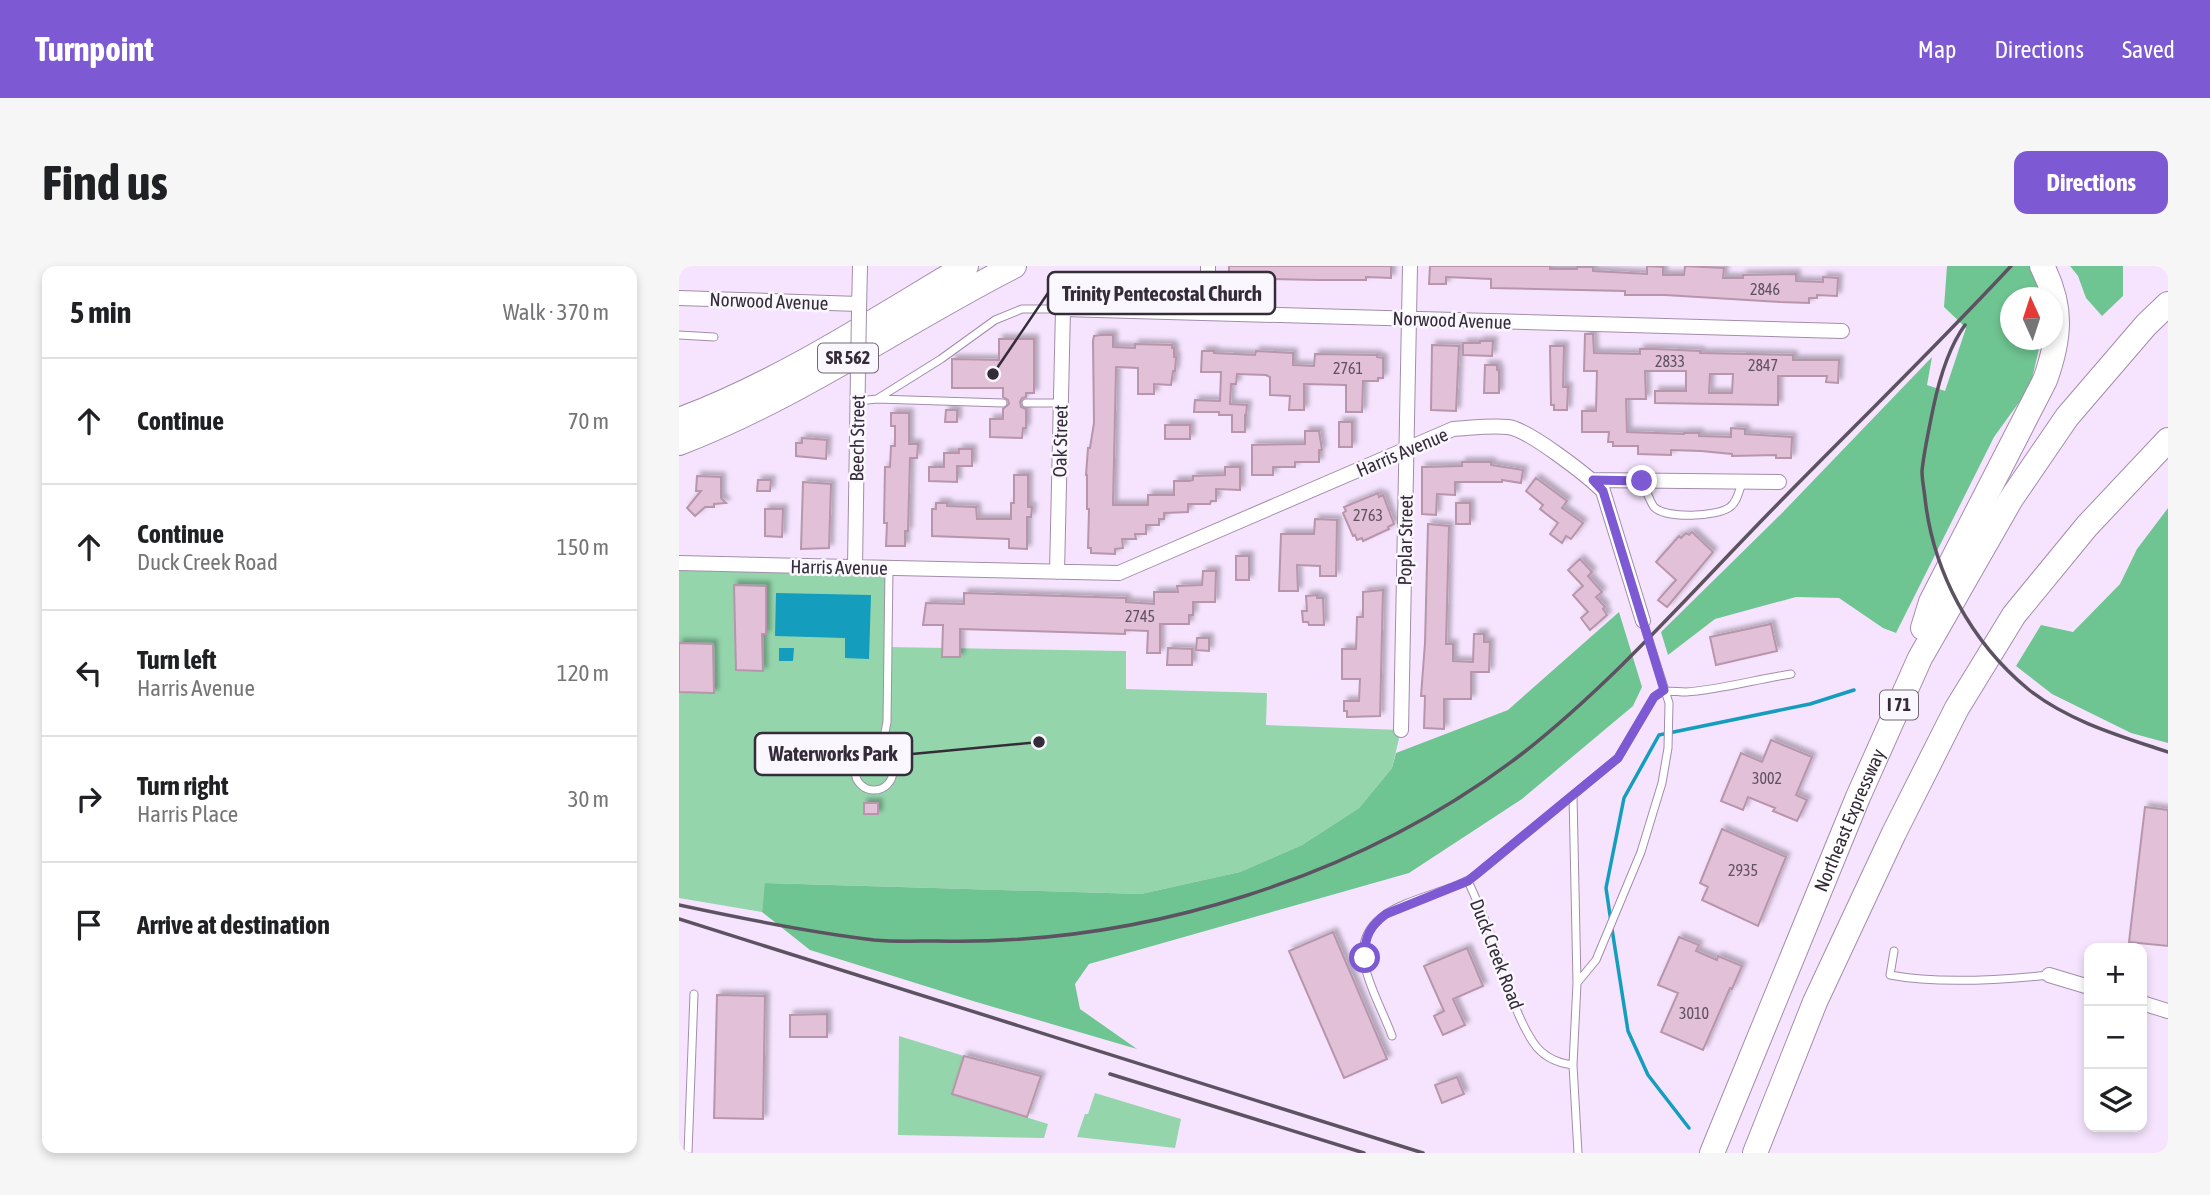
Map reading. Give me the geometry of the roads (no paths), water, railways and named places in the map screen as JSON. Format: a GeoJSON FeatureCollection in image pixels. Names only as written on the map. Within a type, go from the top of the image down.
{"type":"FeatureCollection","features":[{"type":"Feature","properties":{"kind":"highway","name":"SR 562"},"geometry":{"type":"LineString","coordinates":[[679,420],[707,410],[817,355],[966,266]]}},
{"type":"Feature","properties":{"kind":"highway","name":"SR 562"},"geometry":{"type":"LineString","coordinates":[[679,443],[711,431],[792,390],[1014,266]]}},
{"type":"Feature","properties":{"kind":"highway"},"geometry":{"type":"LineString","coordinates":[[1899,704],[1931,602],[2045,380],[2052,358],[2058,318],[2049,278],[2042,266]]}},
{"type":"Feature","properties":{"kind":"highway","name":"Northeast Expressway"},"geometry":{"type":"LineString","coordinates":[[1712,1153],[1858,797],[1926,647],[2011,499],[2067,417],[2146,325],[2168,304]]}},
{"type":"Feature","properties":{"kind":"highway"},"geometry":{"type":"LineString","coordinates":[[1755,1153],[1815,1002],[1894,833],[1957,708],[2014,615],[2087,526],[2168,440]]}},
{"type":"Feature","properties":{"kind":"street","name":"Beech Street"},"geometry":{"type":"LineString","coordinates":[[855,567],[860,266]]}},
{"type":"Feature","properties":{"kind":"street"},"geometry":{"type":"LineString","coordinates":[[1208,266],[1208,312]]}},
{"type":"Feature","properties":{"kind":"street","name":"Poplar Street"},"geometry":{"type":"LineString","coordinates":[[1401,730],[1410,266]]}},
{"type":"Feature","properties":{"kind":"street","name":"Norwood Avenue"},"geometry":{"type":"LineString","coordinates":[[679,299],[859,308]]}},
{"type":"Feature","properties":{"kind":"street","name":"Norwood Avenue"},"geometry":{"type":"LineString","coordinates":[[1063,309],[1842,331]]}},
{"type":"Feature","properties":{"kind":"street","name":"Oak Street"},"geometry":{"type":"LineString","coordinates":[[1057,572],[1063,309]]}},
{"type":"Feature","properties":{"kind":"street","name":"Harris Avenue"},"geometry":{"type":"LineString","coordinates":[[679,563],[1119,573],[1453,429],[1507,427],[1526,433],[1593,480],[1603,491],[1643,621]]}},
{"type":"Feature","properties":{"kind":"street"},"geometry":{"type":"LineString","coordinates":[[1593,480],[1779,482]]}},
{"type":"Feature","properties":{"kind":"street"},"geometry":{"type":"LineString","coordinates":[[2049,975],[2084,986]]}},
{"type":"Feature","properties":{"kind":"street"},"geometry":{"type":"LineString","coordinates":[[2147,1005],[2168,1012]]}},
{"type":"Feature","properties":{"kind":"lane"},"geometry":{"type":"LineString","coordinates":[[877,399],[941,359],[995,320],[1022,309],[1063,309]]}},
{"type":"Feature","properties":{"kind":"lane"},"geometry":{"type":"LineString","coordinates":[[679,335],[714,337]]}},
{"type":"Feature","properties":{"kind":"lane"},"geometry":{"type":"LineString","coordinates":[[857,401],[877,399],[1003,403]]}},
{"type":"Feature","properties":{"kind":"lane"},"geometry":{"type":"LineString","coordinates":[[1027,403],[1061,403]]}},
{"type":"Feature","properties":{"kind":"lane"},"geometry":{"type":"LineString","coordinates":[[1642,481],[1655,507],[1671,516],[1704,514],[1729,508],[1737,497],[1742,482]]}},
{"type":"Feature","properties":{"kind":"lane"},"geometry":{"type":"LineString","coordinates":[[881,753],[887,722],[889,568]]}},
{"type":"Feature","properties":{"kind":"lane","name":"Harris Avenue"},"geometry":{"type":"LineString","coordinates":[[1577,983],[1596,960],[1613,923],[1641,852],[1662,783],[1668,748],[1669,703],[1643,621]]}},
{"type":"Feature","properties":{"kind":"lane"},"geometry":{"type":"LineString","coordinates":[[1664,690],[1694,691],[1791,674]]}},
{"type":"Feature","properties":{"kind":"lane","name":"Duck Creek Road"},"geometry":{"type":"LineString","coordinates":[[1573,1065],[1560,1064],[1533,1042],[1515,1004],[1488,926],[1468,881],[1618,758],[1654,697],[1664,690]]}},
{"type":"Feature","properties":{"kind":"lane"},"geometry":{"type":"LineString","coordinates":[[881,753],[887,756],[893,767],[892,779],[888,785],[877,790],[865,788],[856,779],[856,766],[863,755],[881,753]]}},
{"type":"Feature","properties":{"kind":"lane"},"geometry":{"type":"LineString","coordinates":[[1573,795],[1577,983],[1573,1065],[1578,1153]]}},
{"type":"Feature","properties":{"kind":"lane"},"geometry":{"type":"LineString","coordinates":[[1392,1036],[1366,969],[1364,946],[1367,933],[1375,922],[1386,914],[1468,881]]}},
{"type":"Feature","properties":{"kind":"lane"},"geometry":{"type":"LineString","coordinates":[[1894,951],[1890,975],[1907,978],[1989,980],[2049,975]]}},
{"type":"Feature","properties":{"kind":"lane"},"geometry":{"type":"LineString","coordinates":[[688,1153],[694,994]]}},
{"type":"Feature","properties":{"kind":"water"},"geometry":{"type":"Polygon","coordinates":[[[776,593],[871,595],[869,659],[845,658],[845,638],[775,636],[776,593]]]}},
{"type":"Feature","properties":{"kind":"water"},"geometry":{"type":"Polygon","coordinates":[[[779,648],[794,648],[793,661],[779,661],[779,648]]]}},
{"type":"Feature","properties":{"kind":"waterway"},"geometry":{"type":"LineString","coordinates":[[1611,922],[1606,888],[1624,798],[1659,735],[1810,704],[1854,690]]}},
{"type":"Feature","properties":{"kind":"waterway"},"geometry":{"type":"LineString","coordinates":[[1612,929],[1628,1031],[1648,1075],[1689,1128]]}},
{"type":"Feature","properties":{"kind":"railway"},"geometry":{"type":"LineString","coordinates":[[679,905],[776,925],[874,940],[1014,939],[1092,931],[1169,917],[1246,896],[1320,869],[1392,836],[1460,797],[1523,753],[1588,698],[2011,266]]}},
{"type":"Feature","properties":{"kind":"railway"},"geometry":{"type":"LineString","coordinates":[[1965,325],[1949,354],[1941,376],[1922,471],[1929,526],[1946,579],[1958,604],[1989,650],[2028,689],[2077,719],[2168,752]]}},
{"type":"Feature","properties":{"kind":"railway"},"geometry":{"type":"LineString","coordinates":[[679,919],[1423,1153]]}},
{"type":"Feature","properties":{"kind":"railway"},"geometry":{"type":"LineString","coordinates":[[1110,1074],[1364,1153]]}},
{"type":"Feature","properties":{"kind":"place","name":"Trinity Pentecostal Church"},"geometry":{"type":"Point","coordinates":[993,374]}},
{"type":"Feature","properties":{"kind":"place","name":"Waterworks Park"},"geometry":{"type":"Point","coordinates":[1039,742]}}]}
